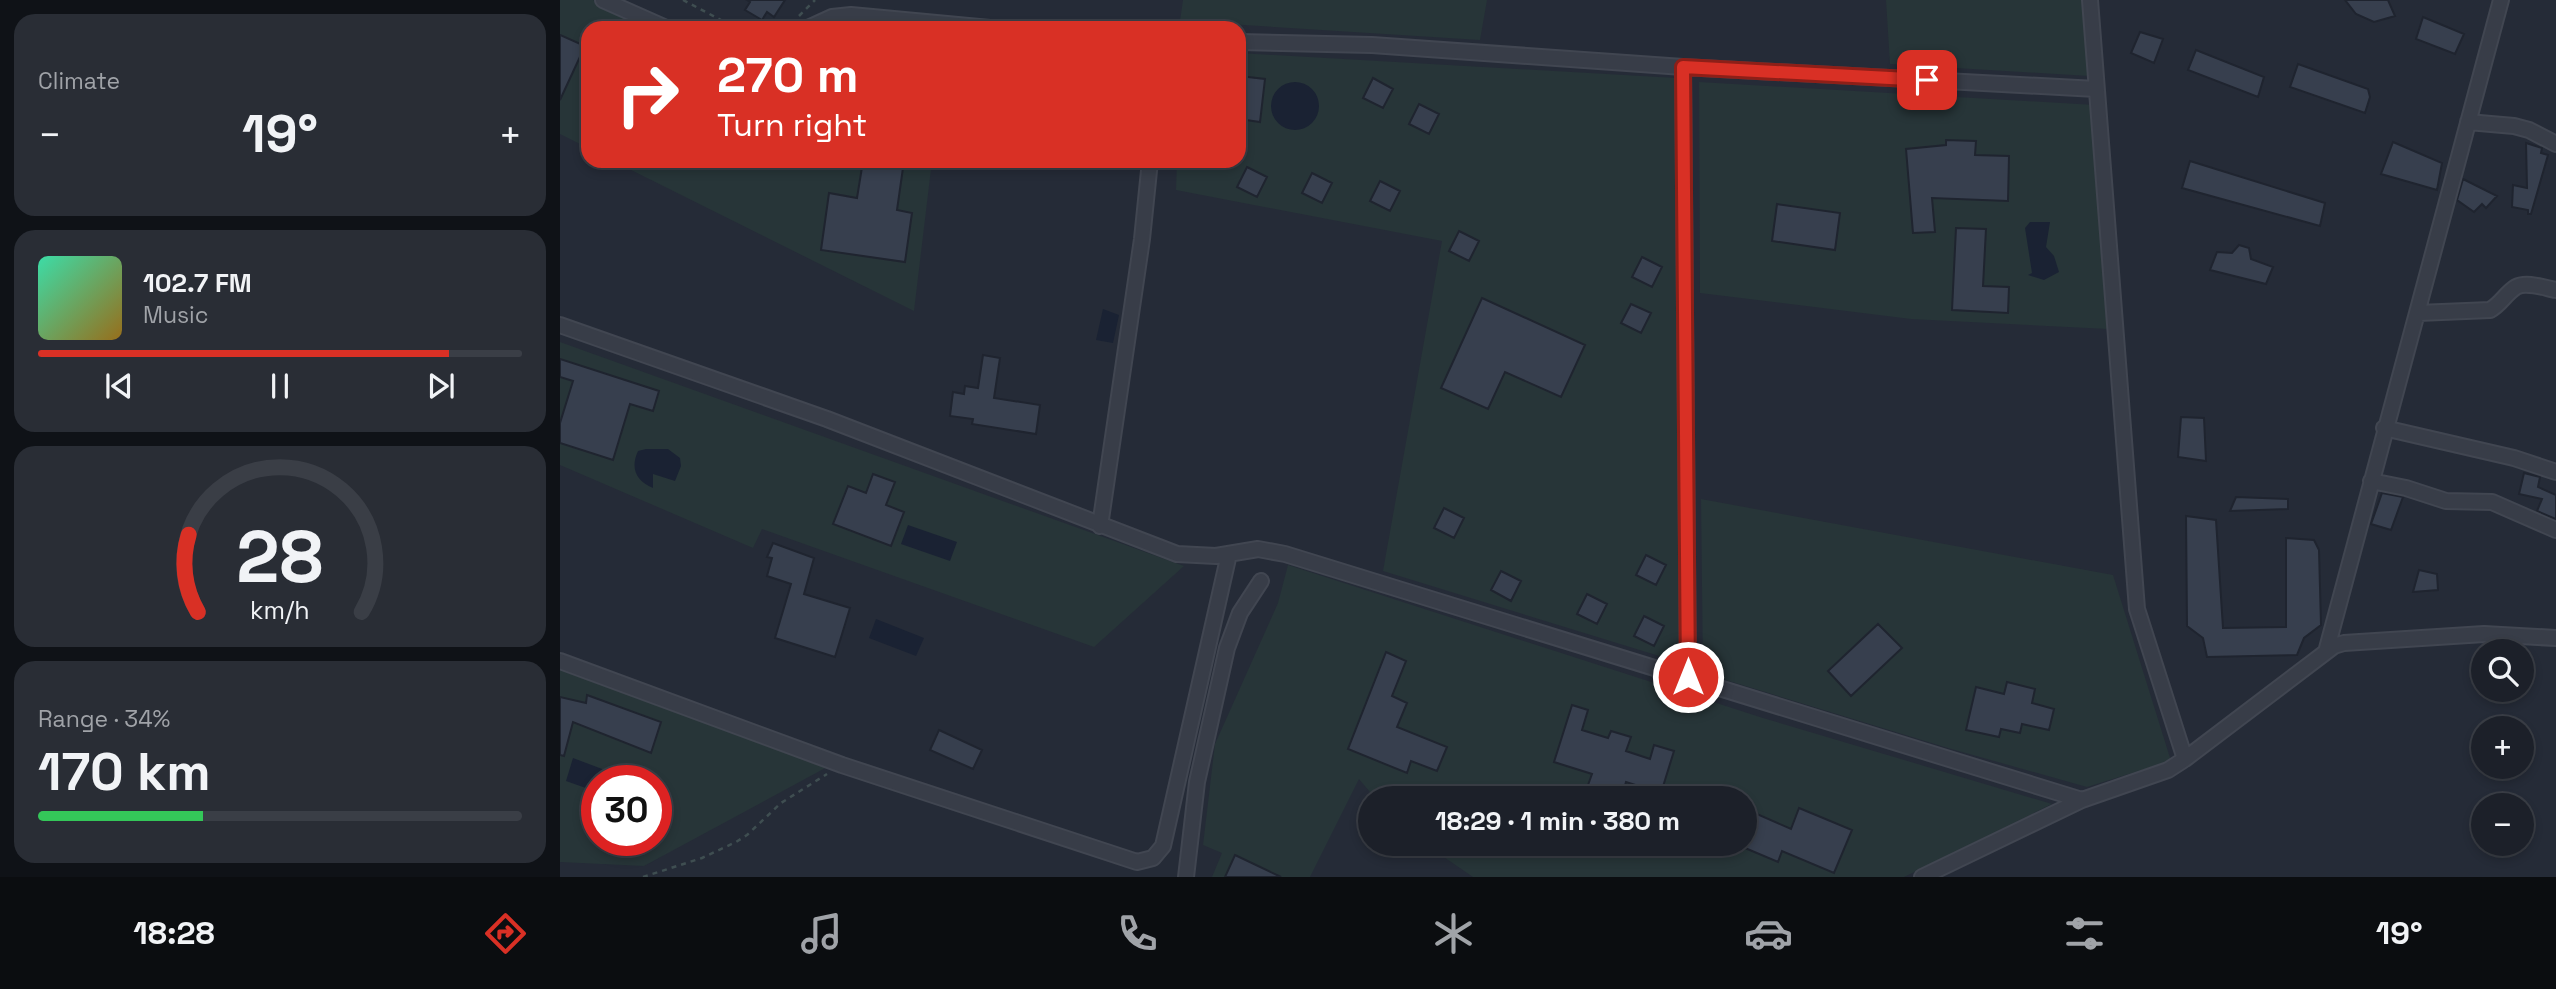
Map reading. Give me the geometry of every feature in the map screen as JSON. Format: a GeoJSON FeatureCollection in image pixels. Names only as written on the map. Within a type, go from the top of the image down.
{"type":"FeatureCollection","features":[{"type":"Feature","properties":{"kind":"street"},"geometry":{"type":"LineString","coordinates":[[603,0],[650,21]]}},
{"type":"Feature","properties":{"kind":"street"},"geometry":{"type":"LineString","coordinates":[[2090,0],[2137,609],[2185,759]]}},
{"type":"Feature","properties":{"kind":"street"},"geometry":{"type":"LineString","coordinates":[[2326,652],[2501,0]]}},
{"type":"Feature","properties":{"kind":"street"},"geometry":{"type":"LineString","coordinates":[[823,21],[832,17],[850,16],[908,21]]}},
{"type":"Feature","properties":{"kind":"street"},"geometry":{"type":"LineString","coordinates":[[1246,42],[1372,45],[1683,67],[2096,89]]}},
{"type":"Feature","properties":{"kind":"street"},"geometry":{"type":"LineString","coordinates":[[1683,67],[1688,677]]}},
{"type":"Feature","properties":{"kind":"street"},"geometry":{"type":"LineString","coordinates":[[2468,122],[2522,128],[2556,144]]}},
{"type":"Feature","properties":{"kind":"street"},"geometry":{"type":"LineString","coordinates":[[1100,526],[1142,239],[1149,168]]}},
{"type":"Feature","properties":{"kind":"street"},"geometry":{"type":"LineString","coordinates":[[2418,313],[2490,310],[2501,304],[2515,287],[2523,285],[2556,290]]}},
{"type":"Feature","properties":{"kind":"street"},"geometry":{"type":"LineString","coordinates":[[560,325],[827,419],[1177,554],[1196,557],[1258,549],[1285,554],[2082,800]]}},
{"type":"Feature","properties":{"kind":"street"},"geometry":{"type":"LineString","coordinates":[[2384,428],[2514,458],[2556,472]]}},
{"type":"Feature","properties":{"kind":"street"},"geometry":{"type":"LineString","coordinates":[[2371,481],[2406,488],[2446,501],[2492,502],[2556,530]]}},
{"type":"Feature","properties":{"kind":"street"},"geometry":{"type":"LineString","coordinates":[[560,661],[842,765],[1137,862],[1153,858],[1163,846],[1229,554]]}},
{"type":"Feature","properties":{"kind":"street"},"geometry":{"type":"LineString","coordinates":[[1186,877],[1197,782],[1227,648],[1240,613],[1261,581]]}},
{"type":"Feature","properties":{"kind":"street"},"geometry":{"type":"LineString","coordinates":[[1922,877],[2082,800],[2168,770],[2326,652],[2344,643],[2439,635],[2484,634],[2556,638]]}},
{"type":"Feature","properties":{"kind":"path"},"geometry":{"type":"LineString","coordinates":[[683,0],[723,21]]}},
{"type":"Feature","properties":{"kind":"path"},"geometry":{"type":"LineString","coordinates":[[643,877],[702,858],[736,842],[781,803],[842,765]]}},
{"type":"Feature","properties":{"kind":"shaded area"},"geometry":{"type":"Polygon","coordinates":[[[560,0],[593,0],[642,21],[581,21],[581,144],[560,134],[560,0]]]}},
{"type":"Feature","properties":{"kind":"shaded area"},"geometry":{"type":"Polygon","coordinates":[[[1183,0],[1487,0],[1480,40],[1246,25],[1246,21],[1180,21],[1183,0]]]}},
{"type":"Feature","properties":{"kind":"shaded area"},"geometry":{"type":"Polygon","coordinates":[[[1886,0],[2082,0],[2089,76],[1890,64],[1886,0]]]}},
{"type":"Feature","properties":{"kind":"shaded area"},"geometry":{"type":"Polygon","coordinates":[[[1246,53],[1676,78],[1682,663],[1383,571],[1442,241],[1176,190],[1177,168],[1246,168],[1246,53]]]}},
{"type":"Feature","properties":{"kind":"shaded area"},"geometry":{"type":"Polygon","coordinates":[[[1699,82],[2095,105],[2108,329],[1911,319],[1700,293],[1699,82]]]}},
{"type":"Feature","properties":{"kind":"shaded area"},"geometry":{"type":"Polygon","coordinates":[[[627,168],[931,168],[914,311],[627,168]]]}},
{"type":"Feature","properties":{"kind":"shaded area"},"geometry":{"type":"Polygon","coordinates":[[[560,342],[1184,566],[1094,647],[762,529],[753,548],[560,465],[560,342]]]}},
{"type":"Feature","properties":{"kind":"shaded area"},"geometry":{"type":"Polygon","coordinates":[[[1701,499],[2113,575],[2171,761],[2087,787],[1948,748],[1703,673],[1701,499]]]}},
{"type":"Feature","properties":{"kind":"shaded area"},"geometry":{"type":"Polygon","coordinates":[[[1288,565],[1763,718],[2052,804],[1904,877],[1473,877],[1442,856],[1757,856],[1757,786],[1365,786],[1359,779],[1310,877],[1212,877],[1222,853],[1203,845],[1215,744],[1278,603],[1288,565]]]}},
{"type":"Feature","properties":{"kind":"shaded area"},"geometry":{"type":"Polygon","coordinates":[[[560,670],[829,766],[672,851],[672,765],[581,765],[581,856],[662,856],[644,866],[560,862],[560,670]]]}},
{"type":"Feature","properties":{"kind":"water"},"geometry":{"type":"Polygon","coordinates":[[[1295,82],[1304,83],[1312,89],[1318,97],[1318,115],[1312,123],[1304,129],[1295,130],[1286,129],[1278,123],[1272,115],[1271,106],[1272,97],[1278,89],[1286,83],[1295,82]]]}},
{"type":"Feature","properties":{"kind":"water"},"geometry":{"type":"Polygon","coordinates":[[[2030,222],[2050,222],[2046,247],[2054,256],[2059,272],[2044,280],[2028,275],[2032,273],[2025,228],[2030,222]]]}},
{"type":"Feature","properties":{"kind":"water"},"geometry":{"type":"Polygon","coordinates":[[[1103,309],[1119,315],[1113,343],[1096,340],[1103,309]]]}},
{"type":"Feature","properties":{"kind":"water"},"geometry":{"type":"Polygon","coordinates":[[[668,449],[680,458],[681,466],[675,481],[653,474],[653,488],[642,482],[636,473],[635,463],[638,451],[668,449]]]}},
{"type":"Feature","properties":{"kind":"water"},"geometry":{"type":"Polygon","coordinates":[[[908,525],[957,542],[950,561],[901,544],[908,525]]]}},
{"type":"Feature","properties":{"kind":"water"},"geometry":{"type":"Polygon","coordinates":[[[876,619],[924,638],[916,656],[869,638],[876,619]]]}},
{"type":"Feature","properties":{"kind":"water"},"geometry":{"type":"Polygon","coordinates":[[[573,758],[592,765],[581,765],[581,786],[566,781],[573,758]]]}},
{"type":"Feature","properties":{"kind":"building"},"geometry":{"type":"Polygon","coordinates":[[[747,0],[785,0],[774,17],[767,12],[762,20],[745,10],[750,2],[747,0]]]}},
{"type":"Feature","properties":{"kind":"building"},"geometry":{"type":"Polygon","coordinates":[[[2345,0],[2388,0],[2395,16],[2374,22],[2356,14],[2345,0]]]}},
{"type":"Feature","properties":{"kind":"building"},"geometry":{"type":"Polygon","coordinates":[[[2423,17],[2464,34],[2455,54],[2416,39],[2423,17]]]}},
{"type":"Feature","properties":{"kind":"building"},"geometry":{"type":"Polygon","coordinates":[[[2140,32],[2163,39],[2154,63],[2131,53],[2140,32]]]}},
{"type":"Feature","properties":{"kind":"building"},"geometry":{"type":"Polygon","coordinates":[[[560,35],[581,44],[581,55],[560,100],[560,35]]]}},
{"type":"Feature","properties":{"kind":"building"},"geometry":{"type":"Polygon","coordinates":[[[2196,50],[2264,77],[2258,97],[2188,70],[2196,50]]]}},
{"type":"Feature","properties":{"kind":"building"},"geometry":{"type":"Polygon","coordinates":[[[2298,64],[2368,89],[2370,97],[2365,113],[2290,87],[2298,64]]]}},
{"type":"Feature","properties":{"kind":"building"},"geometry":{"type":"Polygon","coordinates":[[[1246,77],[1265,79],[1260,122],[1246,120],[1246,77]]]}},
{"type":"Feature","properties":{"kind":"building"},"geometry":{"type":"Polygon","coordinates":[[[1373,78],[1393,89],[1383,108],[1363,98],[1373,78]]]}},
{"type":"Feature","properties":{"kind":"building"},"geometry":{"type":"Polygon","coordinates":[[[1419,104],[1439,114],[1429,134],[1409,124],[1419,104]]]}},
{"type":"Feature","properties":{"kind":"building"},"geometry":{"type":"Polygon","coordinates":[[[1946,140],[1976,141],[1975,155],[2009,156],[2008,201],[1932,198],[1935,232],[1913,233],[1906,149],[1946,145],[1946,140]]]}},
{"type":"Feature","properties":{"kind":"building"},"geometry":{"type":"Polygon","coordinates":[[[2393,142],[2442,163],[2437,190],[2381,174],[2393,142]]]}},
{"type":"Feature","properties":{"kind":"building"},"geometry":{"type":"Polygon","coordinates":[[[2526,143],[2542,148],[2541,153],[2548,155],[2531,214],[2528,214],[2528,210],[2512,207],[2513,185],[2527,188],[2526,143]]]}},
{"type":"Feature","properties":{"kind":"building"},"geometry":{"type":"Polygon","coordinates":[[[2190,161],[2325,203],[2320,226],[2182,188],[2190,161]]]}},
{"type":"Feature","properties":{"kind":"building"},"geometry":{"type":"Polygon","coordinates":[[[1247,167],[1267,177],[1257,197],[1237,187],[1247,167]]]}},
{"type":"Feature","properties":{"kind":"building"},"geometry":{"type":"Polygon","coordinates":[[[862,168],[903,168],[897,210],[912,213],[905,262],[821,250],[829,193],[857,198],[862,168]]]}},
{"type":"Feature","properties":{"kind":"building"},"geometry":{"type":"Polygon","coordinates":[[[1312,173],[1332,183],[1322,203],[1302,193],[1312,173]]]}},
{"type":"Feature","properties":{"kind":"building"},"geometry":{"type":"Polygon","coordinates":[[[2463,179],[2497,196],[2486,208],[2482,204],[2474,212],[2457,200],[2463,179]]]}},
{"type":"Feature","properties":{"kind":"building"},"geometry":{"type":"Polygon","coordinates":[[[1380,181],[1400,191],[1390,211],[1370,201],[1380,181]]]}},
{"type":"Feature","properties":{"kind":"building"},"geometry":{"type":"Polygon","coordinates":[[[1777,204],[1840,213],[1835,250],[1772,241],[1777,204]]]}},
{"type":"Feature","properties":{"kind":"building"},"geometry":{"type":"Polygon","coordinates":[[[1956,228],[1986,229],[1983,286],[2009,287],[2008,313],[1952,310],[1956,228]]]}},
{"type":"Feature","properties":{"kind":"building"},"geometry":{"type":"Polygon","coordinates":[[[1459,231],[1479,241],[1469,261],[1449,251],[1459,231]]]}},
{"type":"Feature","properties":{"kind":"building"},"geometry":{"type":"Polygon","coordinates":[[[2239,245],[2249,248],[2251,259],[2273,267],[2266,284],[2210,270],[2217,252],[2232,253],[2239,245]]]}},
{"type":"Feature","properties":{"kind":"building"},"geometry":{"type":"Polygon","coordinates":[[[1642,257],[1662,267],[1652,287],[1632,277],[1642,257]]]}},
{"type":"Feature","properties":{"kind":"building"},"geometry":{"type":"Polygon","coordinates":[[[1482,298],[1585,345],[1561,397],[1505,372],[1488,409],[1441,388],[1482,298]]]}},
{"type":"Feature","properties":{"kind":"building"},"geometry":{"type":"Polygon","coordinates":[[[1631,304],[1651,313],[1641,333],[1621,323],[1631,304]]]}},
{"type":"Feature","properties":{"kind":"building"},"geometry":{"type":"Polygon","coordinates":[[[983,355],[1000,358],[994,398],[1040,405],[1036,434],[972,424],[973,419],[950,416],[953,392],[964,394],[965,386],[978,388],[983,355]]]}},
{"type":"Feature","properties":{"kind":"building"},"geometry":{"type":"Polygon","coordinates":[[[560,359],[659,391],[653,411],[630,404],[613,460],[560,443],[560,423],[573,381],[560,377],[560,359]]]}},
{"type":"Feature","properties":{"kind":"building"},"geometry":{"type":"Polygon","coordinates":[[[2181,417],[2204,418],[2206,461],[2178,457],[2181,417]]]}},
{"type":"Feature","properties":{"kind":"building"},"geometry":{"type":"Polygon","coordinates":[[[2524,473],[2540,477],[2538,487],[2556,495],[2556,519],[2537,511],[2542,499],[2519,494],[2524,473]]]}},
{"type":"Feature","properties":{"kind":"building"},"geometry":{"type":"Polygon","coordinates":[[[873,474],[895,482],[886,505],[904,512],[891,546],[833,524],[848,486],[866,493],[873,474]]]}},
{"type":"Feature","properties":{"kind":"building"},"geometry":{"type":"Polygon","coordinates":[[[2382,493],[2403,497],[2391,530],[2371,524],[2382,493]]]}},
{"type":"Feature","properties":{"kind":"building"},"geometry":{"type":"Polygon","coordinates":[[[2236,497],[2288,499],[2288,509],[2230,511],[2236,497]]]}},
{"type":"Feature","properties":{"kind":"building"},"geometry":{"type":"Polygon","coordinates":[[[1444,508],[1464,518],[1454,538],[1434,528],[1444,508]]]}},
{"type":"Feature","properties":{"kind":"building"},"geometry":{"type":"Polygon","coordinates":[[[2186,516],[2216,520],[2223,628],[2286,627],[2286,538],[2314,540],[2319,550],[2321,625],[2304,638],[2297,655],[2207,657],[2203,638],[2187,626],[2186,516]]]}},
{"type":"Feature","properties":{"kind":"building"},"geometry":{"type":"Polygon","coordinates":[[[773,543],[814,558],[804,594],[850,608],[835,657],[775,638],[791,584],[767,576],[772,558],[767,557],[773,543]]]}},
{"type":"Feature","properties":{"kind":"building"},"geometry":{"type":"Polygon","coordinates":[[[1646,555],[1666,565],[1656,585],[1636,575],[1646,555]]]}},
{"type":"Feature","properties":{"kind":"building"},"geometry":{"type":"Polygon","coordinates":[[[2419,570],[2437,574],[2438,590],[2413,592],[2419,570]]]}},
{"type":"Feature","properties":{"kind":"building"},"geometry":{"type":"Polygon","coordinates":[[[1501,571],[1521,581],[1511,601],[1491,590],[1501,571]]]}},
{"type":"Feature","properties":{"kind":"building"},"geometry":{"type":"Polygon","coordinates":[[[1587,594],[1607,604],[1597,624],[1577,614],[1587,594]]]}},
{"type":"Feature","properties":{"kind":"building"},"geometry":{"type":"Polygon","coordinates":[[[1644,616],[1664,626],[1654,646],[1634,636],[1644,616]]]}},
{"type":"Feature","properties":{"kind":"building"},"geometry":{"type":"Polygon","coordinates":[[[1878,624],[1902,648],[1851,696],[1828,671],[1878,624]]]}},
{"type":"Feature","properties":{"kind":"building"},"geometry":{"type":"Polygon","coordinates":[[[1386,652],[1406,661],[1392,696],[1407,703],[1397,727],[1447,747],[1437,771],[1411,761],[1407,773],[1348,749],[1386,652]]]}},
{"type":"Feature","properties":{"kind":"building"},"geometry":{"type":"Polygon","coordinates":[[[2007,682],[2035,689],[2032,703],[2054,709],[2049,730],[2022,724],[2020,733],[2001,729],[1999,737],[1966,730],[1976,687],[2004,694],[2007,682]]]}},
{"type":"Feature","properties":{"kind":"building"},"geometry":{"type":"Polygon","coordinates":[[[587,695],[661,722],[651,753],[573,722],[564,756],[560,755],[560,697],[586,703],[587,695]]]}},
{"type":"Feature","properties":{"kind":"building"},"geometry":{"type":"Polygon","coordinates":[[[1572,705],[1588,710],[1582,730],[1608,738],[1611,731],[1631,737],[1626,751],[1650,759],[1654,745],[1674,751],[1663,786],[1639,786],[1626,782],[1625,786],[1591,786],[1588,785],[1592,774],[1554,762],[1572,705]]]}},
{"type":"Feature","properties":{"kind":"building"},"geometry":{"type":"Polygon","coordinates":[[[939,730],[982,750],[973,769],[930,750],[939,730]]]}},
{"type":"Feature","properties":{"kind":"building"},"geometry":{"type":"Polygon","coordinates":[[[1799,808],[1852,830],[1834,873],[1782,851],[1778,862],[1757,853],[1757,814],[1791,829],[1799,808]]]}},
{"type":"Feature","properties":{"kind":"building"},"geometry":{"type":"Polygon","coordinates":[[[1235,855],[1281,877],[1225,877],[1235,855]]]}},
{"type":"Feature","properties":{"kind":"route"},"geometry":{"type":"LineString","coordinates":[[1688,677],[1683,67],[1927,80]]}}]}
